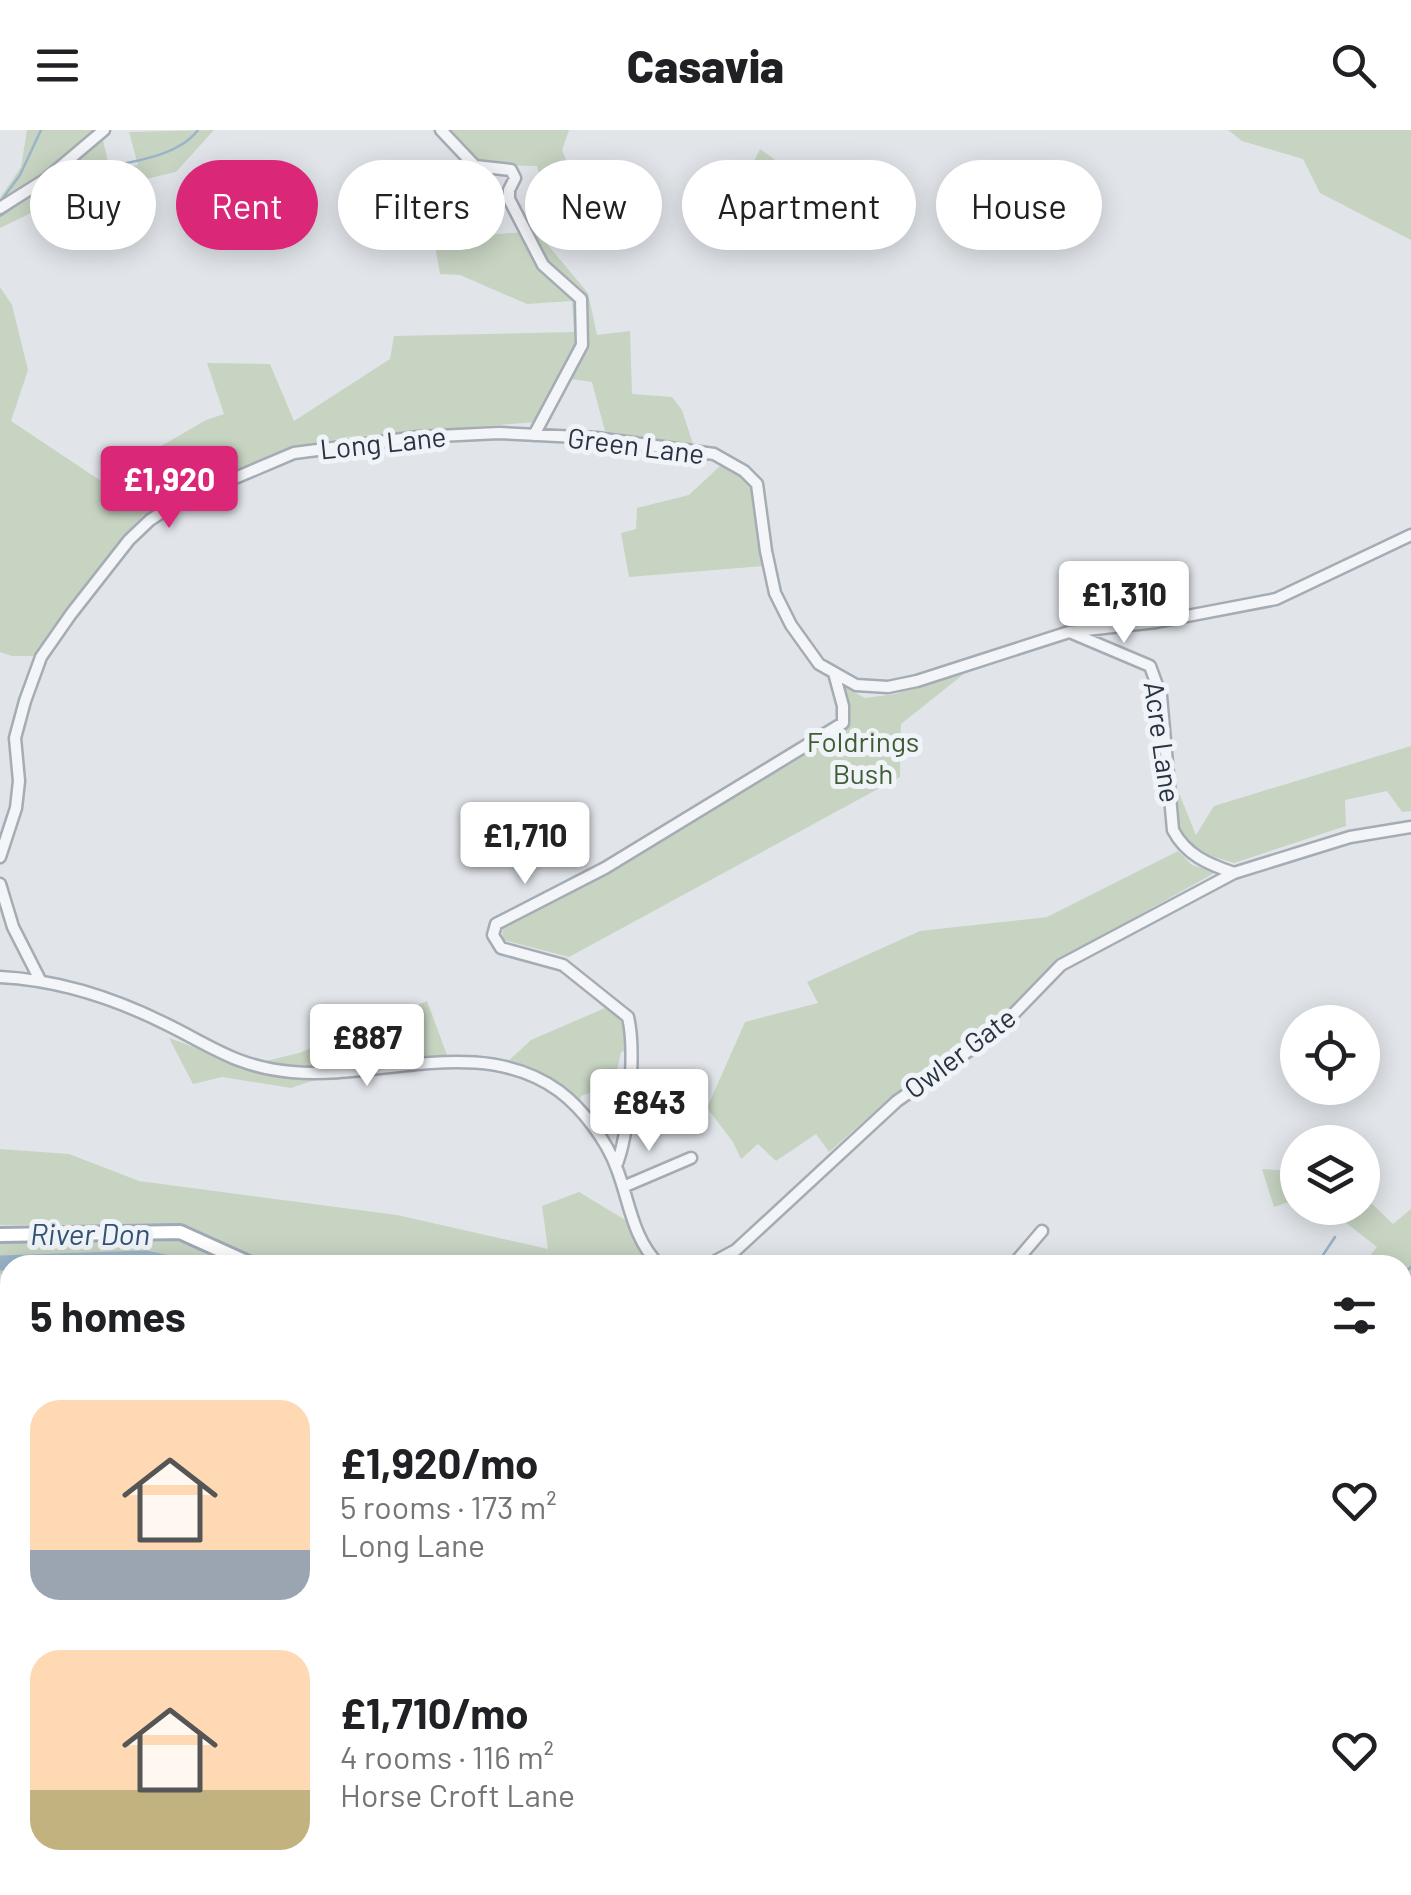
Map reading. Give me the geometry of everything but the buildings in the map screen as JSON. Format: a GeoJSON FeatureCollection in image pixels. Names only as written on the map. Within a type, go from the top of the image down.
{"type":"FeatureCollection","features":[{"type":"Feature","properties":{"kind":"main road"},"geometry":{"type":"LineString","coordinates":[[0,1235],[180,1232],[231,1255]]}},
{"type":"Feature","properties":{"kind":"street"},"geometry":{"type":"LineString","coordinates":[[0,208],[46,178],[104,130]]}},
{"type":"Feature","properties":{"kind":"street"},"geometry":{"type":"LineString","coordinates":[[441,130],[475,166],[511,170],[515,178],[509,190],[510,199],[542,265],[581,299],[582,345],[534,434]]}},
{"type":"Feature","properties":{"kind":"street","name":"Green Lane"},"geometry":{"type":"LineString","coordinates":[[534,434],[598,438],[714,454],[744,471],[757,484],[775,593],[791,625],[819,664],[834,672]]}},
{"type":"Feature","properties":{"kind":"street","name":"Long Lane"},"geometry":{"type":"LineString","coordinates":[[0,857],[16,808],[19,780],[15,738],[42,657],[91,588],[150,520],[176,503],[294,454],[418,438],[534,434]]}},
{"type":"Feature","properties":{"kind":"street"},"geometry":{"type":"LineString","coordinates":[[834,672],[856,685],[888,687],[1069,632],[1156,622],[1276,599],[1411,535]]}},
{"type":"Feature","properties":{"kind":"street","name":"Acre Lane"},"geometry":{"type":"LineString","coordinates":[[1069,632],[1150,666],[1161,696],[1173,830],[1182,846],[1196,857],[1234,872]]}},
{"type":"Feature","properties":{"kind":"street"},"geometry":{"type":"LineString","coordinates":[[616,1166],[622,1152],[628,1092],[628,1017],[564,966],[502,948],[493,935],[496,924],[605,868],[843,722],[834,672]]}},
{"type":"Feature","properties":{"kind":"street","name":"Owler Gate"},"geometry":{"type":"LineString","coordinates":[[727,1255],[896,1101],[997,1031],[1061,965],[1234,872],[1350,837],[1411,827]]}},
{"type":"Feature","properties":{"kind":"street"},"geometry":{"type":"LineString","coordinates":[[0,884],[14,928],[40,980]]}},
{"type":"Feature","properties":{"kind":"street"},"geometry":{"type":"LineString","coordinates":[[0,977],[40,980],[115,1001],[212,1051],[260,1068],[294,1073],[344,1072],[462,1062],[504,1068],[538,1079],[578,1110],[604,1142],[616,1166],[636,1232],[652,1255]]}},
{"type":"Feature","properties":{"kind":"street"},"geometry":{"type":"LineString","coordinates":[[623,1187],[691,1158]]}},
{"type":"Feature","properties":{"kind":"street"},"geometry":{"type":"LineString","coordinates":[[1022,1255],[1042,1232]]}},
{"type":"Feature","properties":{"kind":"green space"},"geometry":{"type":"Polygon","coordinates":[[[27,130],[98,130],[63,160],[30,160],[30,186],[0,206],[0,198],[21,167],[27,130]]]}},
{"type":"Feature","properties":{"kind":"green space"},"geometry":{"type":"Polygon","coordinates":[[[214,130],[187,160],[176,160],[176,172],[156,177],[156,160],[137,160],[129,132],[214,130]]]}},
{"type":"Feature","properties":{"kind":"green space"},"geometry":{"type":"Polygon","coordinates":[[[444,130],[569,130],[562,150],[566,160],[525,160],[525,166],[505,165],[505,160],[471,160],[444,130]]]}},
{"type":"Feature","properties":{"kind":"green space"},"geometry":{"type":"Polygon","coordinates":[[[1228,130],[1411,130],[1411,240],[1320,193],[1303,159],[1242,141],[1228,130]]]}},
{"type":"Feature","properties":{"kind":"green space"},"geometry":{"type":"Polygon","coordinates":[[[102,136],[108,160],[70,160],[102,136]]]}},
{"type":"Feature","properties":{"kind":"green space"},"geometry":{"type":"Polygon","coordinates":[[[760,149],[776,160],[754,160],[760,149]]]}},
{"type":"Feature","properties":{"kind":"green space"},"geometry":{"type":"Polygon","coordinates":[[[30,190],[30,214],[0,228],[0,212],[30,190]]]}},
{"type":"Feature","properties":{"kind":"green space"},"geometry":{"type":"Polygon","coordinates":[[[525,232],[525,250],[552,250],[588,293],[597,335],[630,331],[632,394],[672,397],[682,410],[694,447],[605,431],[592,382],[571,379],[588,348],[586,337],[575,338],[575,347],[536,422],[348,437],[286,450],[143,515],[35,656],[0,652],[0,287],[12,305],[28,370],[11,421],[101,481],[206,420],[224,414],[207,363],[270,364],[294,421],[390,359],[394,336],[574,332],[572,301],[527,304],[460,275],[440,274],[436,250],[505,250],[505,233],[525,232]]]}},
{"type":"Feature","properties":{"kind":"green space"},"geometry":{"type":"Polygon","coordinates":[[[722,464],[738,472],[754,489],[764,566],[629,577],[621,533],[636,529],[637,508],[689,495],[722,464]]]}},
{"type":"Feature","properties":{"kind":"green space","name":"Foldrings Bush"},"geometry":{"type":"Polygon","coordinates":[[[965,673],[901,724],[900,777],[569,957],[503,940],[502,927],[602,876],[845,728],[850,707],[843,686],[865,698],[895,694],[965,673]]]}},
{"type":"Feature","properties":{"kind":"green space"},"geometry":{"type":"Polygon","coordinates":[[[1411,746],[1411,811],[1402,812],[1387,791],[1345,800],[1346,826],[1234,863],[1198,852],[1178,833],[1174,781],[1196,835],[1214,806],[1411,746]]]}},
{"type":"Feature","properties":{"kind":"green space"},"geometry":{"type":"Polygon","coordinates":[[[1178,851],[1192,865],[1216,872],[1059,960],[987,1032],[890,1098],[829,1152],[816,1134],[776,1161],[758,1144],[741,1159],[707,1108],[745,1022],[818,1003],[807,982],[920,931],[1047,917],[1178,851]]]}},
{"type":"Feature","properties":{"kind":"green space"},"geometry":{"type":"Polygon","coordinates":[[[427,1001],[447,1055],[355,1070],[307,1069],[262,1062],[299,1053],[427,1001]]]}},
{"type":"Feature","properties":{"kind":"green space"},"geometry":{"type":"Polygon","coordinates":[[[612,1005],[625,1018],[627,1050],[621,1052],[616,1075],[596,1079],[595,1091],[581,1096],[579,1106],[547,1078],[506,1063],[531,1040],[612,1005]]]}},
{"type":"Feature","properties":{"kind":"green space"},"geometry":{"type":"Polygon","coordinates":[[[169,1038],[259,1071],[324,1077],[291,1088],[222,1077],[193,1084],[169,1038]]]}},
{"type":"Feature","properties":{"kind":"green space"},"geometry":{"type":"Polygon","coordinates":[[[0,1149],[69,1154],[139,1181],[397,1215],[548,1249],[542,1206],[579,1192],[627,1221],[643,1255],[246,1255],[180,1224],[0,1225],[0,1149]]]}},
{"type":"Feature","properties":{"kind":"green space"},"geometry":{"type":"Polygon","coordinates":[[[1262,1169],[1280,1170],[1280,1205],[1274,1207],[1262,1169]]]}},
{"type":"Feature","properties":{"kind":"green space"},"geometry":{"type":"Polygon","coordinates":[[[1411,1209],[1411,1255],[1370,1255],[1377,1247],[1349,1225],[1380,1225],[1380,1211],[1393,1224],[1411,1209]]]}},
{"type":"Feature","properties":{"kind":"green space"},"geometry":{"type":"Polygon","coordinates":[[[0,1241],[179,1241],[215,1255],[0,1255],[0,1241]]]}},
{"type":"Feature","properties":{"kind":"waterway"},"geometry":{"type":"LineString","coordinates":[[0,202],[20,175],[41,130]]}},
{"type":"Feature","properties":{"kind":"waterway"},"geometry":{"type":"LineString","coordinates":[[0,216],[60,178],[153,157],[171,150],[198,130]]}},
{"type":"Feature","properties":{"kind":"waterway"},"geometry":{"type":"LineString","coordinates":[[1323,1255],[1335,1237]]}},
{"type":"Feature","properties":{"kind":"water label","name":"River Don"},"geometry":{"type":"Point","coordinates":[90,1235]}}]}
